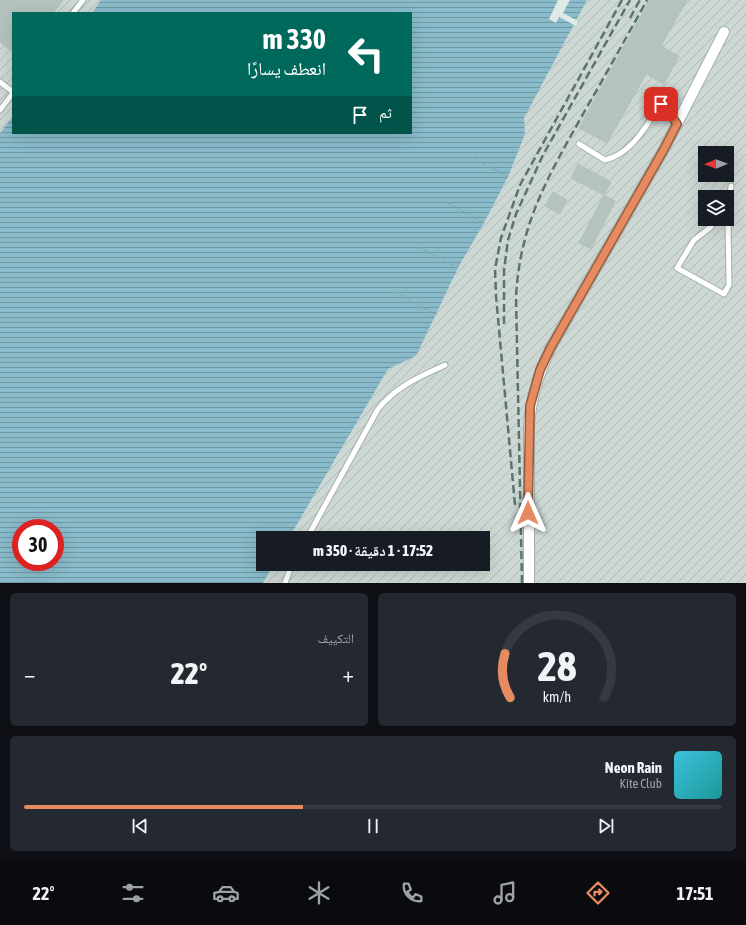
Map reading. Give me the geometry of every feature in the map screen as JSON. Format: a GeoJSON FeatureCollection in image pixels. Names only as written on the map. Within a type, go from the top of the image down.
{"type":"FeatureCollection","features":[{"type":"Feature","properties":{"kind":"street"},"geometry":{"type":"LineString","coordinates":[[529,583],[529,425],[534,388],[551,347],[660,158],[724,32]]}},
{"type":"Feature","properties":{"kind":"lane"},"geometry":{"type":"LineString","coordinates":[[74,12],[83,0]]}},
{"type":"Feature","properties":{"kind":"lane"},"geometry":{"type":"LineString","coordinates":[[0,82],[12,91]]}},
{"type":"Feature","properties":{"kind":"lane"},"geometry":{"type":"LineString","coordinates":[[0,110],[12,93]]}},
{"type":"Feature","properties":{"kind":"lane"},"geometry":{"type":"LineString","coordinates":[[580,144],[605,160],[616,157],[634,143],[661,104],[670,109],[670,114],[677,124]]}},
{"type":"Feature","properties":{"kind":"lane"},"geometry":{"type":"LineString","coordinates":[[712,226],[694,240],[677,268],[724,294],[729,286],[728,226]]}},
{"type":"Feature","properties":{"kind":"lane"},"geometry":{"type":"LineString","coordinates":[[311,531],[378,409],[390,395],[404,385],[445,365]]}},
{"type":"Feature","properties":{"kind":"lane"},"geometry":{"type":"LineString","coordinates":[[285,583],[289,571]]}},
{"type":"Feature","properties":{"kind":"path"},"geometry":{"type":"LineString","coordinates":[[471,157],[508,177]]}},
{"type":"Feature","properties":{"kind":"path"},"geometry":{"type":"LineString","coordinates":[[445,201],[484,223]]}},
{"type":"Feature","properties":{"kind":"path"},"geometry":{"type":"LineString","coordinates":[[420,248],[458,268]]}},
{"type":"Feature","properties":{"kind":"path"},"geometry":{"type":"LineString","coordinates":[[395,292],[436,315]]}},
{"type":"Feature","properties":{"kind":"shaded area"},"geometry":{"type":"Polygon","coordinates":[[[0,0],[101,0],[93,12],[12,12],[12,117],[0,133],[0,0]]]}},
{"type":"Feature","properties":{"kind":"shaded area"},"geometry":{"type":"Polygon","coordinates":[[[587,0],[746,0],[746,583],[263,583],[270,571],[490,571],[490,531],[293,531],[388,369],[416,355],[458,268],[508,177],[525,134],[523,119],[587,0]]]}},
{"type":"Feature","properties":{"kind":"water"},"geometry":{"type":"Polygon","coordinates":[[[101,0],[587,0],[524,118],[525,134],[508,177],[458,268],[416,356],[388,369],[293,531],[256,531],[256,571],[270,571],[263,583],[0,583],[0,133],[12,117],[12,134],[412,134],[412,12],[93,12],[101,0]]]}},
{"type":"Feature","properties":{"kind":"pier"},"geometry":{"type":"Polygon","coordinates":[[[558,0],[570,0],[563,13],[578,21],[576,26],[559,17],[556,23],[549,19],[558,0]]]}},
{"type":"Feature","properties":{"kind":"building"},"geometry":{"type":"Polygon","coordinates":[[[0,0],[63,0],[54,12],[12,12],[12,51],[0,42],[0,0]]]}},
{"type":"Feature","properties":{"kind":"building"},"geometry":{"type":"Polygon","coordinates":[[[650,0],[687,0],[661,46],[679,56],[664,84],[646,74],[607,143],[579,128],[650,0]]]}},
{"type":"Feature","properties":{"kind":"building"},"geometry":{"type":"Polygon","coordinates":[[[578,164],[611,182],[604,195],[571,178],[578,164]]]}},
{"type":"Feature","properties":{"kind":"building"},"geometry":{"type":"Polygon","coordinates":[[[553,192],[567,200],[560,214],[545,206],[553,192]]]}},
{"type":"Feature","properties":{"kind":"building"},"geometry":{"type":"Polygon","coordinates":[[[604,195],[615,201],[591,249],[579,243],[604,195]]]}},
{"type":"Feature","properties":{"kind":"railway"},"geometry":{"type":"LineString","coordinates":[[515,505],[496,296],[495,269],[501,238],[520,185],[622,0]]}},
{"type":"Feature","properties":{"kind":"railway"},"geometry":{"type":"LineString","coordinates":[[504,324],[504,270],[508,240],[516,214],[543,155],[630,0]]}},
{"type":"Feature","properties":{"kind":"railway"},"geometry":{"type":"LineString","coordinates":[[630,18],[640,0]]}},
{"type":"Feature","properties":{"kind":"railway"},"geometry":{"type":"LineString","coordinates":[[522,583],[516,297],[523,246],[530,223],[547,180],[647,0]]}},
{"type":"Feature","properties":{"kind":"route"},"geometry":{"type":"LineString","coordinates":[[528,513],[529,425],[530,406],[534,388],[540,370],[551,347],[677,124],[670,114],[670,109],[661,104]]}}]}
